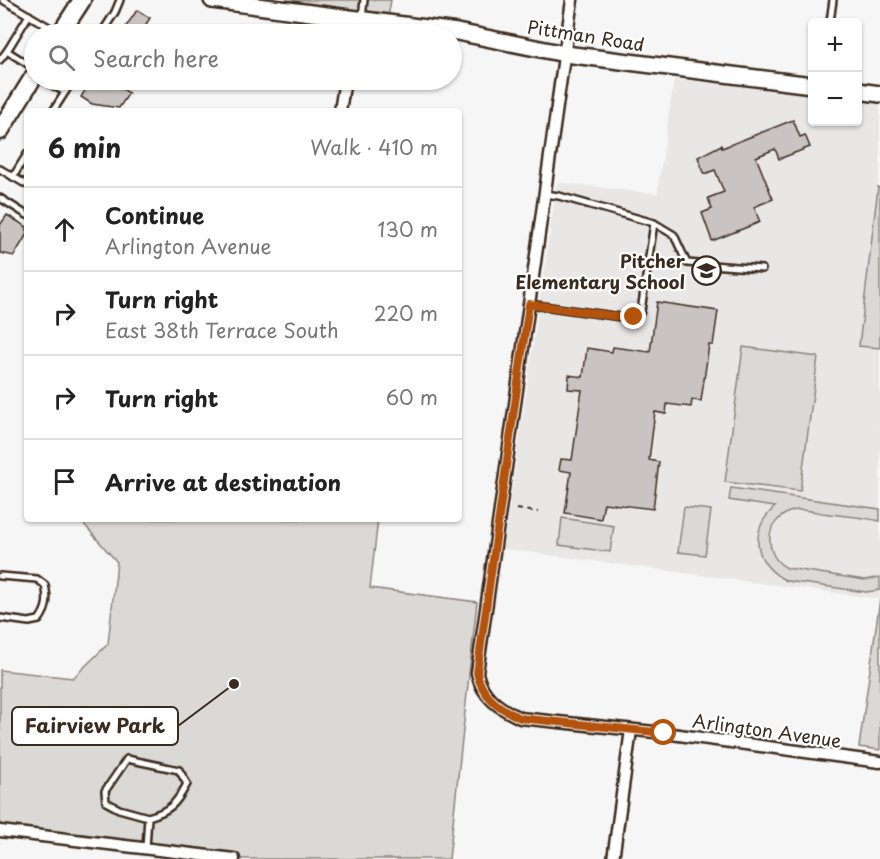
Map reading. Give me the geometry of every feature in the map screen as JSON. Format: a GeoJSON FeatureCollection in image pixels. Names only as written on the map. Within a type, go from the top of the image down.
{"type":"FeatureCollection","features":[{"type":"Feature","properties":{"kind":"main road"},"geometry":{"type":"LineString","coordinates":[[66,24],[82,0]]}},
{"type":"Feature","properties":{"kind":"main road"},"geometry":{"type":"LineString","coordinates":[[0,131],[25,90]]}},
{"type":"Feature","properties":{"kind":"street","name":"Pittman Road"},"geometry":{"type":"LineString","coordinates":[[212,0],[246,2],[396,24]]}},
{"type":"Feature","properties":{"kind":"street"},"geometry":{"type":"LineString","coordinates":[[529,304],[572,0]]}},
{"type":"Feature","properties":{"kind":"street"},"geometry":{"type":"LineString","coordinates":[[356,24],[358,19]]}},
{"type":"Feature","properties":{"kind":"street","name":"Pittman Road"},"geometry":{"type":"LineString","coordinates":[[462,33],[565,54],[808,84]]}},
{"type":"Feature","properties":{"kind":"street"},"geometry":{"type":"LineString","coordinates":[[340,108],[343,90]]}},
{"type":"Feature","properties":{"kind":"street"},"geometry":{"type":"LineString","coordinates":[[862,91],[879,90]]}},
{"type":"Feature","properties":{"kind":"street","name":"Arlington Avenue"},"geometry":{"type":"LineString","coordinates":[[529,304],[477,673],[486,696],[500,708],[520,718],[664,733],[880,762]]}},
{"type":"Feature","properties":{"kind":"street"},"geometry":{"type":"LineString","coordinates":[[613,859],[631,730]]}},
{"type":"Feature","properties":{"kind":"street"},"geometry":{"type":"LineString","coordinates":[[0,831],[234,859]]}},
{"type":"Feature","properties":{"kind":"lane"},"geometry":{"type":"LineString","coordinates":[[3,0],[44,24]]}},
{"type":"Feature","properties":{"kind":"lane"},"geometry":{"type":"LineString","coordinates":[[107,24],[120,0]]}},
{"type":"Feature","properties":{"kind":"lane"},"geometry":{"type":"LineString","coordinates":[[358,19],[364,0]]}},
{"type":"Feature","properties":{"kind":"lane"},"geometry":{"type":"LineString","coordinates":[[831,18],[833,0]]}},
{"type":"Feature","properties":{"kind":"lane"},"geometry":{"type":"LineString","coordinates":[[0,60],[29,15]]}},
{"type":"Feature","properties":{"kind":"lane"},"geometry":{"type":"LineString","coordinates":[[7,51],[24,62]]}},
{"type":"Feature","properties":{"kind":"lane"},"geometry":{"type":"LineString","coordinates":[[55,108],[65,92],[61,90]]}},
{"type":"Feature","properties":{"kind":"lane"},"geometry":{"type":"LineString","coordinates":[[13,177],[24,158]]}},
{"type":"Feature","properties":{"kind":"lane"},"geometry":{"type":"LineString","coordinates":[[0,169],[24,183]]}},
{"type":"Feature","properties":{"kind":"lane"},"geometry":{"type":"LineString","coordinates":[[545,194],[560,196],[654,223],[674,235],[687,263],[762,269]]}},
{"type":"Feature","properties":{"kind":"lane"},"geometry":{"type":"LineString","coordinates":[[0,198],[24,212]]}},
{"type":"Feature","properties":{"kind":"lane"},"geometry":{"type":"LineString","coordinates":[[529,304],[628,318],[639,315],[654,223]]}},
{"type":"Feature","properties":{"kind":"lane"},"geometry":{"type":"LineString","coordinates":[[0,576],[37,579],[45,585],[48,598],[45,612],[39,620],[29,622],[0,618]]}},
{"type":"Feature","properties":{"kind":"lane"},"geometry":{"type":"LineString","coordinates":[[127,759],[179,770],[187,784],[179,799],[164,813],[148,817],[119,809],[106,802],[105,791],[127,759]]}},
{"type":"Feature","properties":{"kind":"lane"},"geometry":{"type":"LineString","coordinates":[[146,848],[148,817]]}},
{"type":"Feature","properties":{"kind":"path"},"geometry":{"type":"LineString","coordinates":[[516,509],[538,512]]}},
{"type":"Feature","properties":{"kind":"shaded area"},"geometry":{"type":"Polygon","coordinates":[[[263,0],[391,0],[387,23],[263,0]]]}},
{"type":"Feature","properties":{"kind":"shaded area","name":"Pitcher Elementary School"},"geometry":{"type":"Polygon","coordinates":[[[674,79],[808,95],[808,126],[862,126],[862,100],[880,102],[880,170],[859,346],[880,348],[880,599],[503,549],[557,182],[657,194],[674,79]]]}},
{"type":"Feature","properties":{"kind":"shaded area"},"geometry":{"type":"Polygon","coordinates":[[[878,187],[880,188],[880,348],[859,346],[878,187]]]}},
{"type":"Feature","properties":{"kind":"shaded area"},"geometry":{"type":"Polygon","coordinates":[[[743,347],[818,357],[800,491],[725,482],[743,347]]]}},
{"type":"Feature","properties":{"kind":"shaded area"},"geometry":{"type":"Polygon","coordinates":[[[731,488],[880,509],[880,521],[805,510],[791,511],[777,521],[770,536],[775,558],[787,568],[865,580],[880,577],[880,590],[866,592],[787,581],[776,574],[762,557],[758,547],[761,527],[766,516],[775,507],[729,500],[731,488]]]}},
{"type":"Feature","properties":{"kind":"shaded area"},"geometry":{"type":"Polygon","coordinates":[[[684,507],[711,510],[705,555],[678,552],[684,507]]]}},
{"type":"Feature","properties":{"kind":"shaded area"},"geometry":{"type":"Polygon","coordinates":[[[562,518],[614,526],[610,552],[559,545],[562,518]]]}},
{"type":"Feature","properties":{"kind":"shaded area"},"geometry":{"type":"Polygon","coordinates":[[[82,522],[378,522],[370,588],[477,602],[449,859],[234,859],[0,831],[0,670],[73,678],[108,644],[117,562],[82,522]]]}},
{"type":"Feature","properties":{"kind":"shaded area"},"geometry":{"type":"Polygon","coordinates":[[[880,599],[880,750],[859,747],[880,599]]]}},
{"type":"Feature","properties":{"kind":"building"},"geometry":{"type":"Polygon","coordinates":[[[137,10],[150,18],[146,24],[128,24],[137,10]]]}},
{"type":"Feature","properties":{"kind":"building"},"geometry":{"type":"Polygon","coordinates":[[[85,90],[124,90],[129,93],[119,108],[92,104],[81,97],[85,90]]]}},
{"type":"Feature","properties":{"kind":"building"},"geometry":{"type":"Polygon","coordinates":[[[793,120],[800,137],[805,135],[810,147],[779,159],[775,149],[756,157],[773,199],[754,207],[760,222],[712,241],[702,213],[712,209],[708,198],[724,192],[715,170],[704,174],[698,157],[721,145],[722,148],[793,120]]]}},
{"type":"Feature","properties":{"kind":"building"},"geometry":{"type":"Polygon","coordinates":[[[7,215],[24,225],[24,239],[14,256],[0,253],[0,225],[7,215]]]}},
{"type":"Feature","properties":{"kind":"building"},"geometry":{"type":"Polygon","coordinates":[[[657,302],[718,311],[713,345],[709,345],[701,401],[692,400],[691,407],[667,404],[666,414],[655,412],[649,460],[659,462],[653,509],[604,503],[601,519],[565,513],[571,472],[559,470],[561,459],[572,460],[582,390],[568,389],[569,375],[583,377],[587,348],[612,352],[613,347],[650,352],[657,302]]]}},
{"type":"Feature","properties":{"kind":"place","name":"Pitcher Elementary School"},"geometry":{"type":"Point","coordinates":[706,270]}},
{"type":"Feature","properties":{"kind":"place","name":"Fairview Park"},"geometry":{"type":"Point","coordinates":[234,684]}},
{"type":"Feature","properties":{"kind":"route"},"geometry":{"type":"LineString","coordinates":[[634,317],[529,304],[477,673],[486,696],[500,708],[520,718],[664,733]]}}]}
